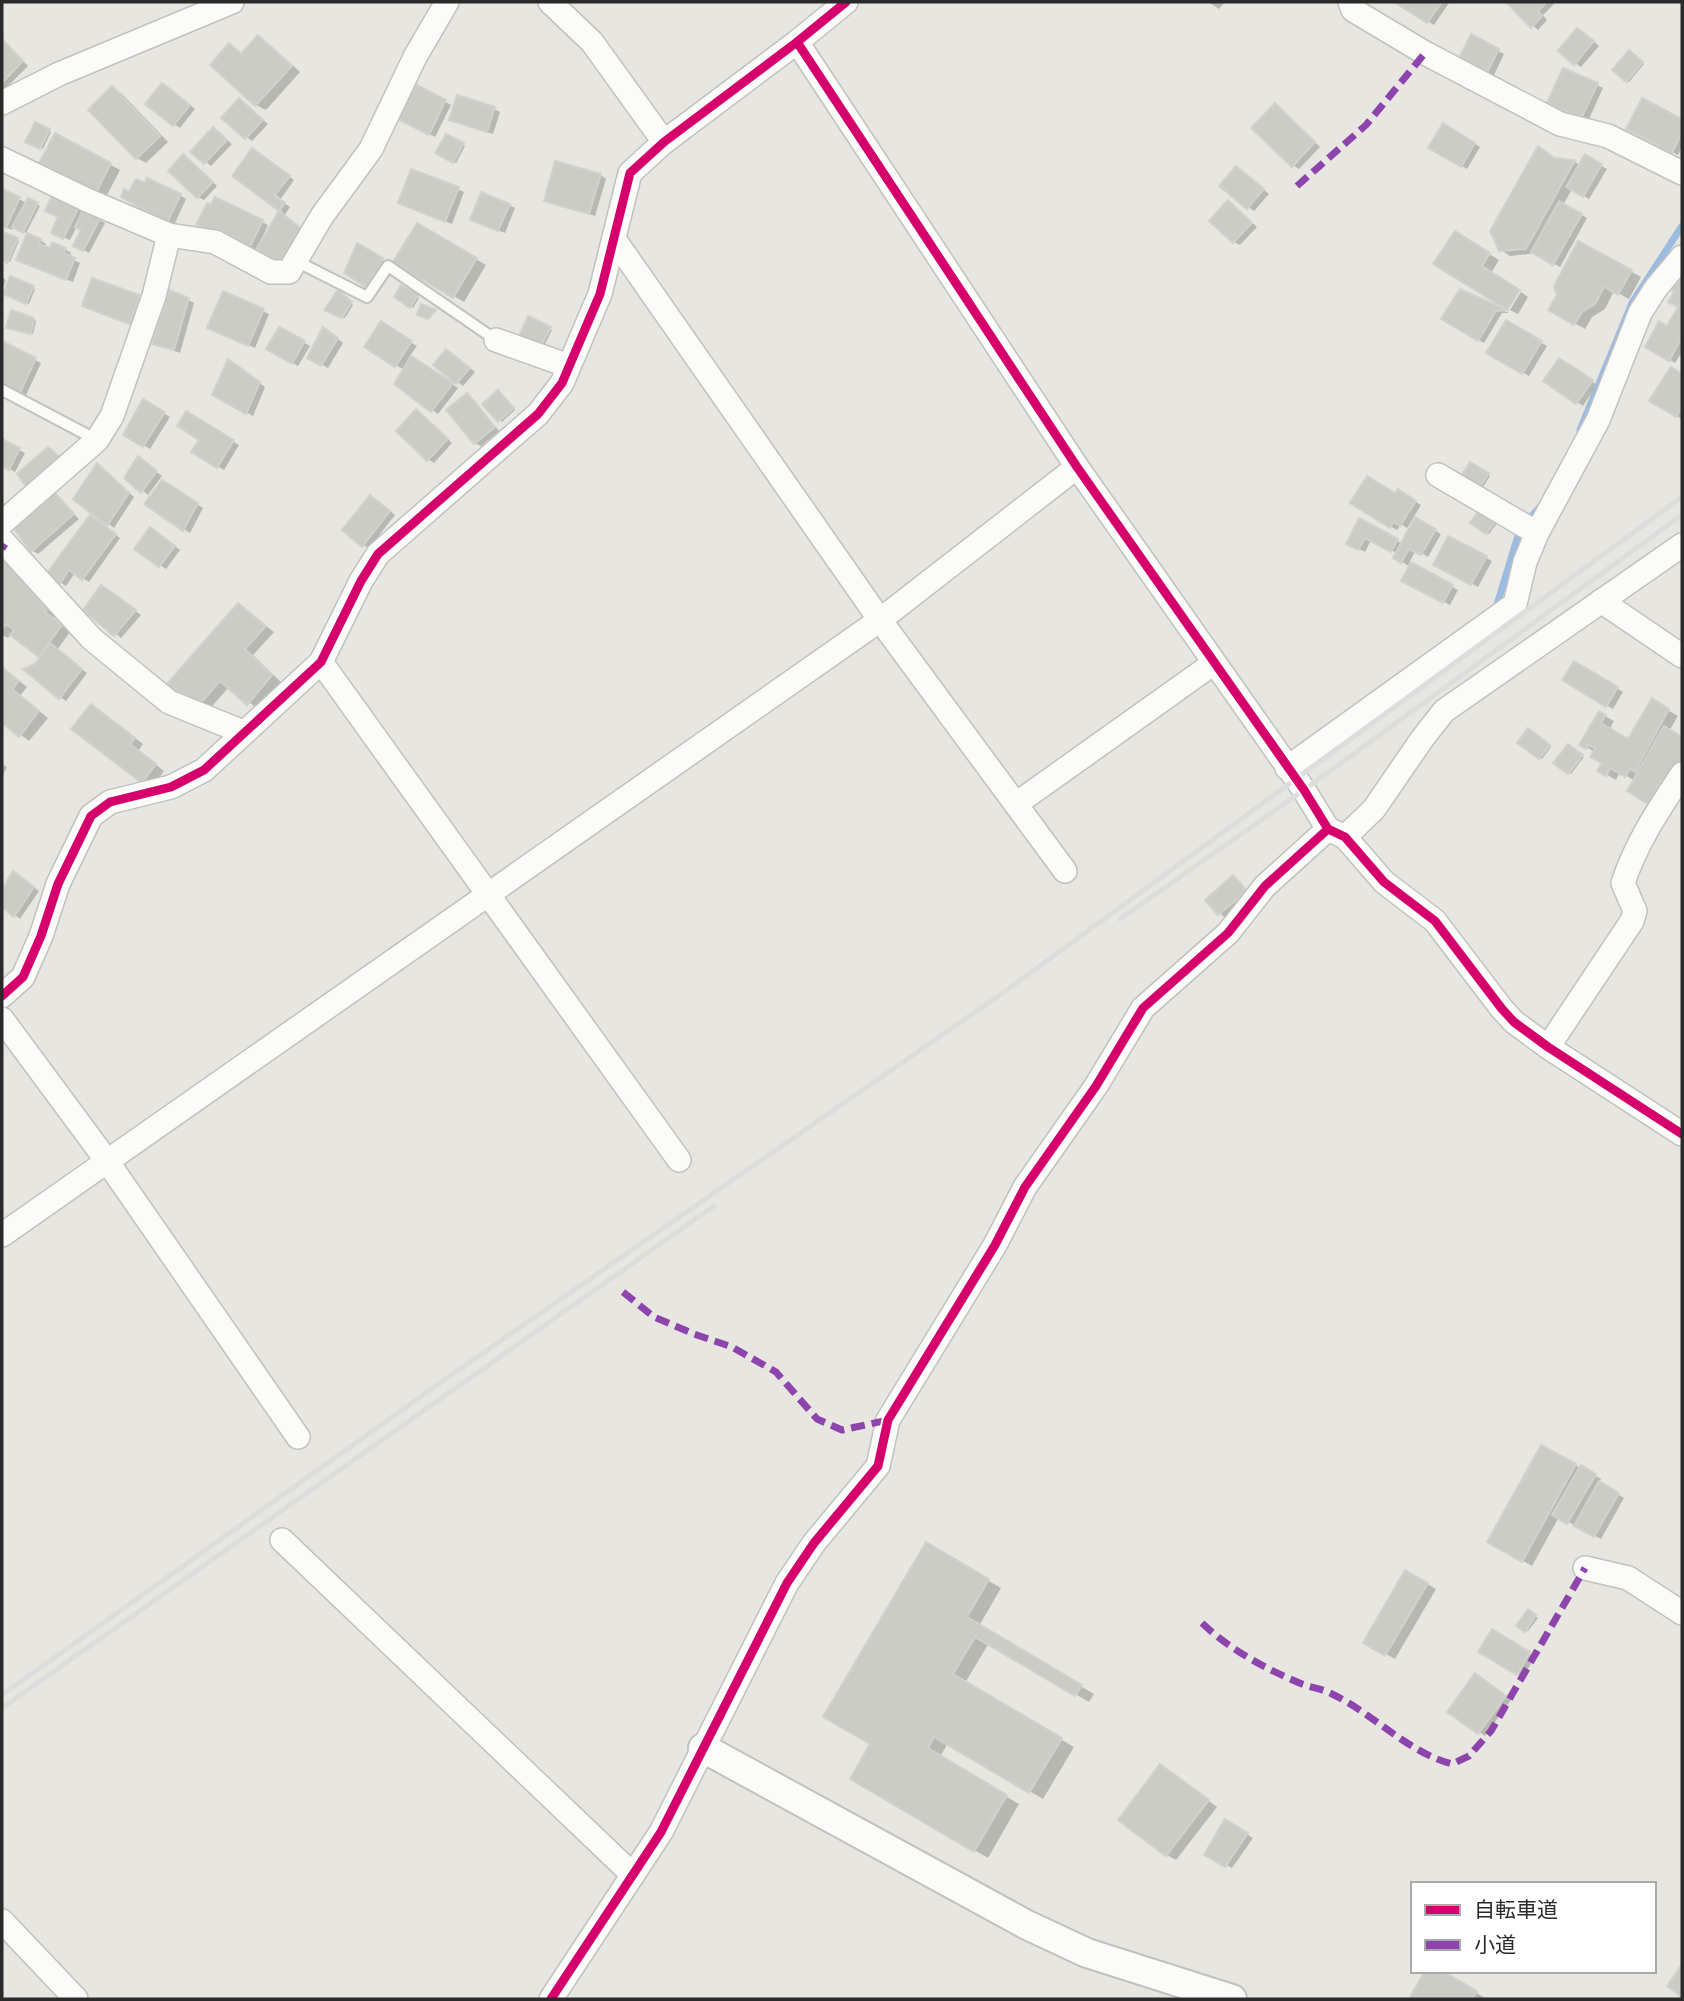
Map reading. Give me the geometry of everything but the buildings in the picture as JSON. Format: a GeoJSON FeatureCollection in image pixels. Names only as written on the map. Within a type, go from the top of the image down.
{"type":"FeatureCollection","features":[{"type":"Feature","properties":{"kind":"street"},"geometry":{"type":"LineString","coordinates":[[2,103],[59,74],[232,2]]}},
{"type":"Feature","properties":{"kind":"street"},"geometry":{"type":"LineString","coordinates":[[2,159],[87,200],[169,235],[215,242],[271,272],[289,272],[321,216],[371,149],[415,57],[447,2]]}},
{"type":"Feature","properties":{"kind":"street"},"geometry":{"type":"LineString","coordinates":[[550,2],[592,42],[664,142]]}},
{"type":"Feature","properties":{"kind":"street"},"geometry":{"type":"LineString","coordinates":[[2,996],[23,977],[41,936],[58,884],[91,816],[110,802],[171,787],[204,770],[321,662],[361,581],[379,554],[538,414],[562,383],[600,294],[630,173],[664,142],[846,2]]}},
{"type":"Feature","properties":{"kind":"street"},"geometry":{"type":"LineString","coordinates":[[1350,2],[1353,10],[1425,53],[1560,124],[1608,136],[1682,173]]}},
{"type":"Feature","properties":{"kind":"street"},"geometry":{"type":"LineString","coordinates":[[797,42],[1077,467],[1287,768],[1336,833],[1384,882],[1435,921],[1514,1022],[1682,1134]]}},
{"type":"Feature","properties":{"kind":"street"},"geometry":{"type":"LineString","coordinates":[[2,523],[97,440],[112,416],[154,296],[169,235]]}},
{"type":"Feature","properties":{"kind":"street"},"geometry":{"type":"LineString","coordinates":[[614,239],[880,620],[1065,871]]}},
{"type":"Feature","properties":{"kind":"street"},"geometry":{"type":"LineString","coordinates":[[1287,768],[1515,604],[1525,562],[1598,420],[1640,313],[1656,288],[1680,262]]}},
{"type":"Feature","properties":{"kind":"street"},"geometry":{"type":"LineString","coordinates":[[496,340],[569,366]]}},
{"type":"Feature","properties":{"kind":"street"},"geometry":{"type":"LineString","coordinates":[[2,1235],[880,620],[1077,467]]}},
{"type":"Feature","properties":{"kind":"street"},"geometry":{"type":"LineString","coordinates":[[1438,475],[1538,533]]}},
{"type":"Feature","properties":{"kind":"street"},"geometry":{"type":"LineString","coordinates":[[2,540],[92,639],[169,702],[243,732]]}},
{"type":"Feature","properties":{"kind":"street"},"geometry":{"type":"LineString","coordinates":[[551,1999],[661,1832],[787,1583],[814,1543],[878,1466],[888,1420],[995,1245],[1025,1187],[1096,1086],[1143,1008],[1228,933],[1265,886],[1336,833],[1374,809],[1444,712],[1682,545]]}},
{"type":"Feature","properties":{"kind":"street"},"geometry":{"type":"LineString","coordinates":[[1601,601],[1682,656]]}},
{"type":"Feature","properties":{"kind":"street"},"geometry":{"type":"LineString","coordinates":[[321,662],[679,1160]]}},
{"type":"Feature","properties":{"kind":"street"},"geometry":{"type":"LineString","coordinates":[[1016,804],[1214,663]]}},
{"type":"Feature","properties":{"kind":"street"},"geometry":{"type":"LineString","coordinates":[[1548,1047],[1632,921],[1635,911],[1623,883],[1632,857],[1654,816],[1682,774]]}},
{"type":"Feature","properties":{"kind":"street"},"geometry":{"type":"LineString","coordinates":[[2,1019],[107,1161],[299,1437]]}},
{"type":"Feature","properties":{"kind":"street"},"geometry":{"type":"LineString","coordinates":[[282,1540],[633,1875]]}},
{"type":"Feature","properties":{"kind":"street"},"geometry":{"type":"LineString","coordinates":[[1585,1568],[1628,1578],[1682,1613]]}},
{"type":"Feature","properties":{"kind":"street"},"geometry":{"type":"LineString","coordinates":[[703,1748],[1027,1925],[1087,1953],[1232,1999]]}},
{"type":"Feature","properties":{"kind":"street"},"geometry":{"type":"LineString","coordinates":[[2,1921],[76,1999]]}},
{"type":"Feature","properties":{"kind":"lane"},"geometry":{"type":"LineString","coordinates":[[295,261],[367,297],[388,266],[496,340]]}},
{"type":"Feature","properties":{"kind":"lane"},"geometry":{"type":"LineString","coordinates":[[2,390],[97,440]]}},
{"type":"Feature","properties":{"kind":"waterway"},"geometry":{"type":"LineString","coordinates":[[1580,430],[1632,303],[1682,226]]}},
{"type":"Feature","properties":{"kind":"waterway"},"geometry":{"type":"LineString","coordinates":[[1496,608],[1520,529],[1539,508]]}},
{"type":"Feature","properties":{"kind":"railway"},"geometry":{"type":"LineString","coordinates":[[2,1695],[444,1380],[1007,990],[1682,497]]}},
{"type":"Feature","properties":{"kind":"railway"},"geometry":{"type":"LineString","coordinates":[[1120,919],[1304,790],[1682,515]]}},
{"type":"Feature","properties":{"kind":"railway"},"geometry":{"type":"LineString","coordinates":[[2,1708],[714,1206]]}},
{"type":"Feature","properties":{"kind":"marked path"},"geometry":{"type":"LineString","coordinates":[[1297,186],[1366,125],[1425,53]]}},
{"type":"Feature","properties":{"kind":"marked path"},"geometry":{"type":"LineString","coordinates":[[2,549],[5,544]]}},
{"type":"Feature","properties":{"kind":"marked path"},"geometry":{"type":"LineString","coordinates":[[623,1292],[654,1317],[732,1347],[776,1372],[817,1419],[842,1430],[888,1420]]}},
{"type":"Feature","properties":{"kind":"marked path"},"geometry":{"type":"LineString","coordinates":[[1202,1623],[1249,1658],[1302,1684],[1332,1694],[1420,1751],[1452,1764],[1469,1756],[1491,1731],[1585,1568]]}},
{"type":"Feature","properties":{"kind":"cycle path"},"geometry":{"type":"LineString","coordinates":[[2,996],[23,977],[41,936],[58,884],[91,816],[110,802],[171,787],[204,770],[321,662],[361,581],[378,554],[538,414],[562,383],[600,294],[630,173],[664,142],[846,2]]}},
{"type":"Feature","properties":{"kind":"cycle path"},"geometry":{"type":"LineString","coordinates":[[797,42],[1077,467],[1304,790],[1328,829],[1345,837],[1384,882],[1435,921],[1514,1022],[1682,1134]]}},
{"type":"Feature","properties":{"kind":"cycle path"},"geometry":{"type":"LineString","coordinates":[[551,1999],[661,1832],[787,1583],[814,1543],[878,1466],[888,1420],[995,1245],[1025,1187],[1096,1086],[1143,1008],[1228,933],[1265,886],[1328,829]]}}]}
